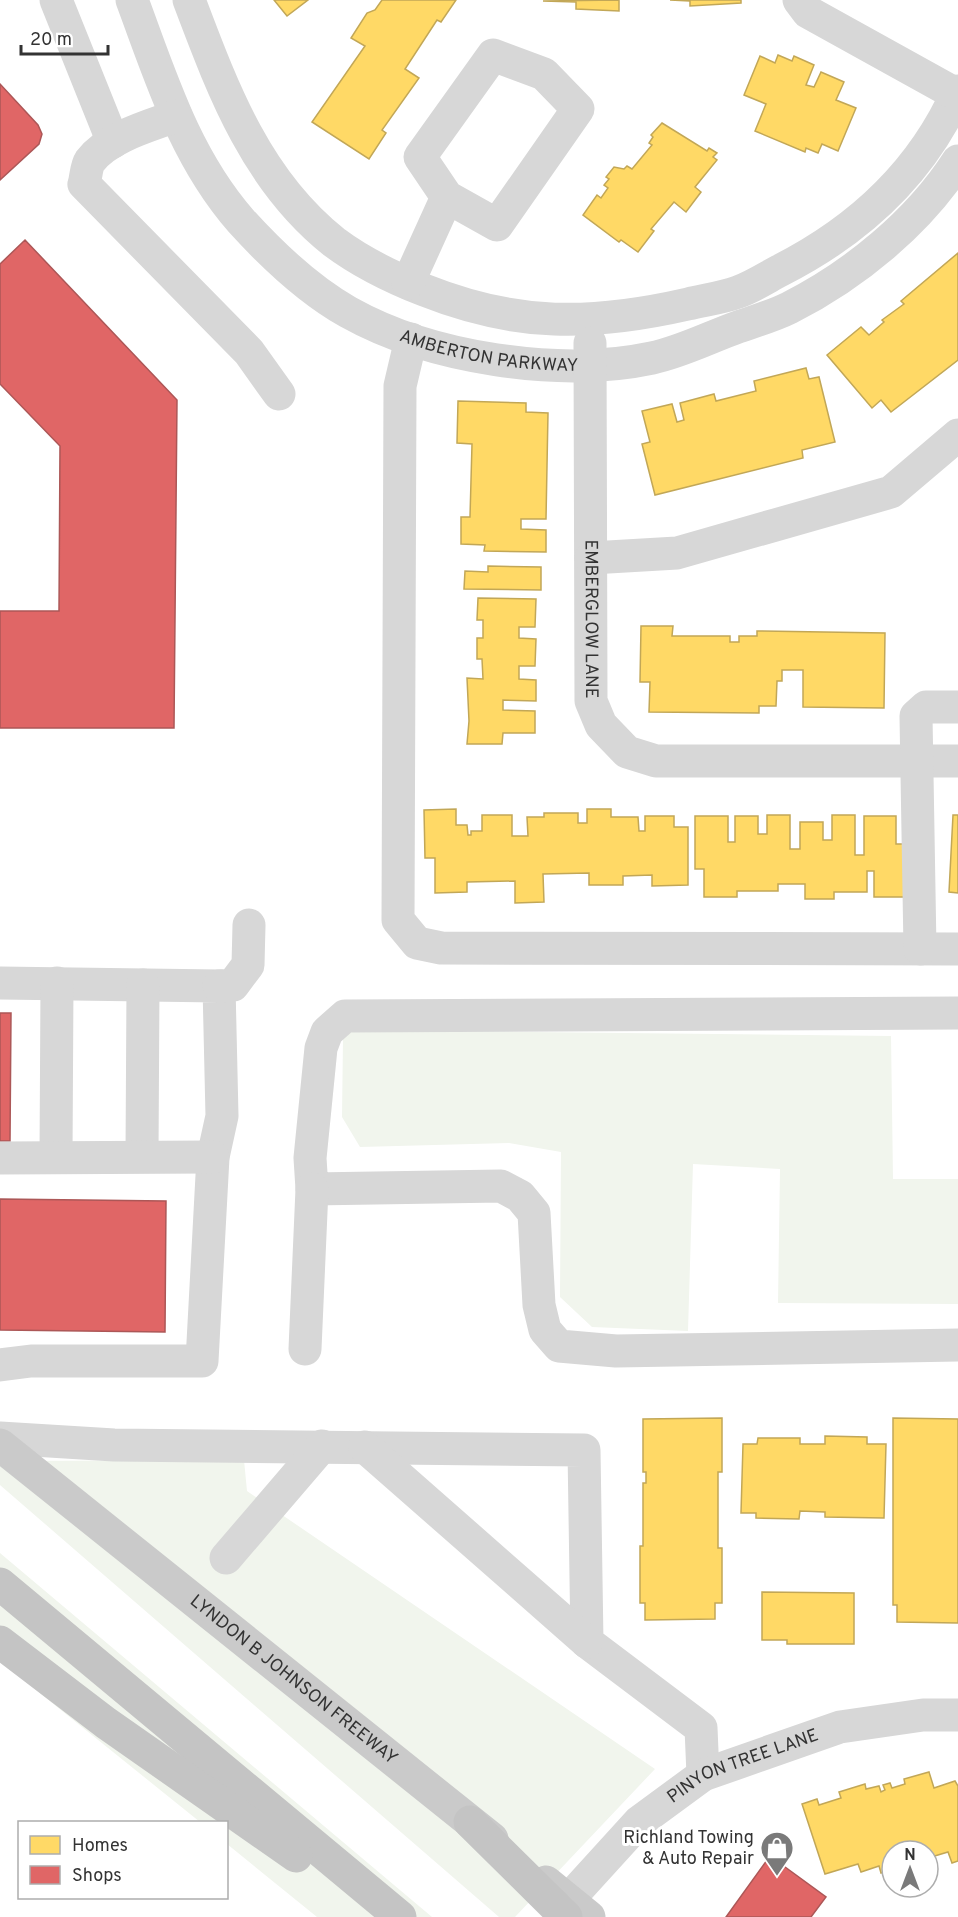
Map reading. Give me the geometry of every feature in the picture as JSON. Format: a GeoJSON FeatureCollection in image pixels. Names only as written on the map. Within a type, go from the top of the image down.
{"type":"FeatureCollection","features":[{"type":"Feature","properties":{"kind":"highway"},"geometry":{"type":"LineString","coordinates":[[0,1584],[400,1917]]}},
{"type":"Feature","properties":{"kind":"highway"},"geometry":{"type":"LineString","coordinates":[[0,1642],[106,1723],[383,1917]]}},
{"type":"Feature","properties":{"kind":"highway"},"geometry":{"type":"LineString","coordinates":[[470,1821],[574,1911]]}},
{"type":"Feature","properties":{"kind":"main road","name":"LYNDON B JOHNSON FREEWAY"},"geometry":{"type":"LineString","coordinates":[[0,1445],[470,1821]]}},
{"type":"Feature","properties":{"kind":"street"},"geometry":{"type":"LineString","coordinates":[[56,0],[113,142]]}},
{"type":"Feature","properties":{"kind":"street","name":"AMBERTON PARKWAY"},"geometry":{"type":"LineString","coordinates":[[132,0],[188,146],[213,188],[243,223],[289,267],[348,312],[411,339],[480,356],[549,365],[591,365],[653,358],[787,309],[841,277],[884,244],[944,183],[958,161]]}},
{"type":"Feature","properties":{"kind":"street","name":"AMBERTON PARKWAY"},"geometry":{"type":"LineString","coordinates":[[189,0],[236,117],[280,189],[334,241],[370,267],[408,284],[490,312],[537,320],[589,320],[657,311],[738,292],[805,258],[848,230],[901,182],[931,143],[957,92]]}},
{"type":"Feature","properties":{"kind":"street"},"geometry":{"type":"LineString","coordinates":[[799,0],[808,12],[957,92]]}},
{"type":"Feature","properties":{"kind":"street"},"geometry":{"type":"LineString","coordinates":[[493,56],[544,74],[578,109],[497,225],[447,197],[420,157],[493,56]]}},
{"type":"Feature","properties":{"kind":"street"},"geometry":{"type":"LineString","coordinates":[[176,116],[113,142],[89,162],[84,184],[249,352],[279,394]]}},
{"type":"Feature","properties":{"kind":"street"},"geometry":{"type":"LineString","coordinates":[[408,284],[447,197]]}},
{"type":"Feature","properties":{"kind":"street","name":"EMBERGLOW LANE"},"geometry":{"type":"LineString","coordinates":[[589,320],[591,700],[601,725],[627,752],[656,761],[958,761]]}},
{"type":"Feature","properties":{"kind":"street"},"geometry":{"type":"LineString","coordinates":[[411,339],[400,386],[398,920],[417,943],[441,948],[958,949]]}},
{"type":"Feature","properties":{"kind":"street"},"geometry":{"type":"LineString","coordinates":[[591,558],[676,553],[891,492],[958,435]]}},
{"type":"Feature","properties":{"kind":"street"},"geometry":{"type":"LineString","coordinates":[[920,949],[916,716],[927,707],[958,707]]}},
{"type":"Feature","properties":{"kind":"street"},"geometry":{"type":"LineString","coordinates":[[0,983],[233,985],[248,965],[249,925]]}},
{"type":"Feature","properties":{"kind":"street"},"geometry":{"type":"LineString","coordinates":[[56,1157],[57,983]]}},
{"type":"Feature","properties":{"kind":"street"},"geometry":{"type":"LineString","coordinates":[[142,1156],[143,985]]}},
{"type":"Feature","properties":{"kind":"street"},"geometry":{"type":"LineString","coordinates":[[0,1365],[31,1361],[202,1361],[213,1156],[222,1116],[219,986]]}},
{"type":"Feature","properties":{"kind":"street"},"geometry":{"type":"LineString","coordinates":[[305,1349],[312,1190],[310,1158],[321,1048],[327,1032],[345,1016],[958,1013]]}},
{"type":"Feature","properties":{"kind":"street"},"geometry":{"type":"LineString","coordinates":[[0,1158],[213,1156]]}},
{"type":"Feature","properties":{"kind":"street"},"geometry":{"type":"LineString","coordinates":[[312,1190],[501,1186],[520,1196],[534,1213],[539,1305],[545,1330],[559,1346],[616,1350],[958,1345]]}},
{"type":"Feature","properties":{"kind":"street"},"geometry":{"type":"LineString","coordinates":[[0,1438],[114,1445],[584,1450],[586,1642]]}},
{"type":"Feature","properties":{"kind":"street"},"geometry":{"type":"LineString","coordinates":[[226,1558],[322,1446]]}},
{"type":"Feature","properties":{"kind":"street"},"geometry":{"type":"LineString","coordinates":[[365,1447],[586,1642],[702,1728],[703,1775]]}},
{"type":"Feature","properties":{"kind":"street","name":"PINYON TREE LANE"},"geometry":{"type":"LineString","coordinates":[[574,1911],[639,1822],[703,1775],[840,1727],[923,1715],[958,1715]]}},
{"type":"Feature","properties":{"kind":"shaded area"},"geometry":{"type":"Polygon","coordinates":[[[351,1030],[891,1036],[893,1179],[958,1179],[958,1304],[778,1303],[780,1169],[693,1164],[688,1331],[592,1327],[560,1297],[561,1152],[509,1143],[360,1147],[342,1117],[343,1038],[351,1030]]]}},
{"type":"Feature","properties":{"kind":"shaded area"},"geometry":{"type":"Polygon","coordinates":[[[244,1460],[247,1491],[655,1769],[515,1917],[499,1917],[0,1485],[0,1461],[244,1460]]]}},
{"type":"Feature","properties":{"kind":"shaded area"},"geometry":{"type":"Polygon","coordinates":[[[0,1553],[432,1917],[317,1917],[228,1845],[228,1821],[199,1821],[0,1661],[0,1553]]]}},
{"type":"Feature","properties":{"kind":"building: Homes"},"geometry":{"type":"Polygon","coordinates":[[[274,0],[308,0],[287,16],[274,0]]]}},
{"type":"Feature","properties":{"kind":"building: Homes"},"geometry":{"type":"Polygon","coordinates":[[[382,0],[456,0],[441,22],[437,20],[405,69],[419,78],[382,130],[386,133],[369,159],[312,122],[365,46],[351,38],[367,13],[375,10],[382,0]]]}},
{"type":"Feature","properties":{"kind":"building: Homes"},"geometry":{"type":"Polygon","coordinates":[[[619,0],[619,11],[576,9],[576,2],[543,1],[619,0]]]}},
{"type":"Feature","properties":{"kind":"building: Homes"},"geometry":{"type":"Polygon","coordinates":[[[670,0],[741,0],[741,3],[690,6],[690,1],[670,0]]]}},
{"type":"Feature","properties":{"kind":"building: Homes"},"geometry":{"type":"Polygon","coordinates":[[[778,55],[792,61],[794,56],[814,65],[806,85],[814,87],[821,72],[844,82],[836,100],[856,108],[838,151],[822,144],[818,153],[806,148],[805,152],[755,131],[766,104],[744,95],[760,56],[775,63],[778,55]]]}},
{"type":"Feature","properties":{"kind":"building: Homes"},"geometry":{"type":"Polygon","coordinates":[[[662,123],[707,151],[709,148],[717,153],[713,157],[717,160],[695,187],[701,192],[686,212],[674,202],[651,229],[654,231],[638,252],[621,240],[619,242],[583,215],[597,195],[601,198],[608,188],[604,185],[609,179],[606,177],[614,167],[624,169],[627,166],[632,169],[652,145],[649,143],[653,137],[651,135],[662,123]]]}},
{"type":"Feature","properties":{"kind":"building: Homes"},"geometry":{"type":"Polygon","coordinates":[[[958,253],[958,360],[891,412],[881,400],[872,408],[827,355],[861,327],[869,335],[884,322],[882,320],[904,304],[901,301],[958,253]]]}},
{"type":"Feature","properties":{"kind":"building: Homes"},"geometry":{"type":"Polygon","coordinates":[[[806,368],[809,379],[819,377],[835,442],[802,450],[803,458],[655,495],[642,444],[650,442],[642,411],[672,404],[677,422],[684,420],[680,403],[714,394],[716,401],[756,391],[754,381],[806,368]]]}},
{"type":"Feature","properties":{"kind":"building: Homes"},"geometry":{"type":"Polygon","coordinates":[[[458,401],[526,403],[526,412],[548,413],[546,519],[521,519],[521,529],[546,530],[546,552],[484,551],[485,545],[461,544],[461,517],[470,517],[472,444],[457,443],[458,401]]]}},
{"type":"Feature","properties":{"kind":"building: Homes"},"geometry":{"type":"Polygon","coordinates":[[[488,566],[541,567],[541,590],[464,589],[465,571],[488,572],[488,566]]]}},
{"type":"Feature","properties":{"kind":"building: Homes"},"geometry":{"type":"Polygon","coordinates":[[[478,598],[536,599],[535,627],[519,627],[519,638],[536,639],[535,666],[519,666],[519,679],[536,680],[536,701],[503,700],[503,710],[535,711],[535,733],[503,733],[502,744],[467,744],[469,721],[467,678],[483,679],[482,659],[477,659],[477,638],[483,638],[483,620],[477,620],[478,598]]]}},
{"type":"Feature","properties":{"kind":"building: Homes"},"geometry":{"type":"Polygon","coordinates":[[[641,626],[673,626],[672,636],[730,636],[730,642],[739,642],[739,636],[757,636],[757,631],[885,633],[884,708],[803,707],[803,670],[782,670],[782,681],[777,681],[776,706],[759,706],[759,713],[649,712],[650,682],[640,682],[641,626]]]}},
{"type":"Feature","properties":{"kind":"building: Homes"},"geometry":{"type":"Polygon","coordinates":[[[456,809],[456,825],[467,825],[468,835],[471,835],[471,831],[482,831],[482,815],[512,815],[512,836],[528,836],[527,817],[544,817],[544,813],[578,813],[578,823],[587,823],[587,809],[611,809],[611,817],[638,817],[639,831],[645,831],[645,816],[674,816],[674,827],[688,827],[688,885],[652,886],[652,875],[623,876],[623,885],[589,885],[589,873],[543,874],[544,902],[515,903],[515,881],[467,882],[467,892],[435,893],[435,858],[425,858],[424,810],[456,809]]]}},
{"type":"Feature","properties":{"kind":"building: Homes"},"geometry":{"type":"Polygon","coordinates":[[[767,815],[790,815],[790,849],[800,849],[800,822],[823,822],[823,840],[832,840],[832,815],[855,815],[855,855],[864,855],[864,816],[896,816],[896,844],[904,844],[904,897],[874,897],[874,871],[867,871],[867,892],[834,892],[834,899],[805,899],[805,884],[778,884],[778,891],[737,891],[737,897],[704,897],[704,869],[695,869],[695,816],[728,816],[728,842],[735,842],[735,816],[758,816],[758,834],[767,834],[767,815]]]}},
{"type":"Feature","properties":{"kind":"building: Homes"},"geometry":{"type":"Polygon","coordinates":[[[953,815],[958,815],[958,893],[949,892],[953,815]]]}},
{"type":"Feature","properties":{"kind":"building: Homes"},"geometry":{"type":"Polygon","coordinates":[[[722,1418],[722,1472],[718,1472],[718,1548],[722,1548],[722,1603],[715,1603],[715,1619],[645,1620],[645,1603],[640,1603],[643,1483],[646,1483],[646,1472],[643,1472],[643,1419],[722,1418]]]}},
{"type":"Feature","properties":{"kind":"building: Homes"},"geometry":{"type":"Polygon","coordinates":[[[893,1418],[958,1419],[958,1623],[897,1622],[897,1605],[893,1605],[893,1418]]]}},
{"type":"Feature","properties":{"kind":"building: Homes"},"geometry":{"type":"Polygon","coordinates":[[[825,1436],[867,1437],[867,1444],[886,1444],[884,1518],[825,1517],[825,1512],[800,1511],[799,1519],[756,1518],[756,1513],[741,1513],[743,1444],[757,1444],[758,1438],[800,1438],[800,1444],[825,1444],[825,1436]]]}},
{"type":"Feature","properties":{"kind":"building: Homes"},"geometry":{"type":"Polygon","coordinates":[[[762,1592],[854,1593],[854,1644],[787,1644],[787,1640],[762,1640],[762,1592]]]}},
{"type":"Feature","properties":{"kind":"building: Homes"},"geometry":{"type":"Polygon","coordinates":[[[929,1772],[934,1788],[955,1781],[958,1786],[958,1861],[952,1863],[948,1852],[940,1854],[940,1839],[880,1839],[880,1870],[879,1866],[861,1872],[858,1864],[825,1874],[802,1804],[817,1799],[819,1805],[841,1798],[839,1792],[865,1784],[866,1789],[879,1786],[881,1792],[885,1790],[883,1785],[890,1783],[892,1788],[905,1784],[904,1779],[929,1772]]]}},
{"type":"Feature","properties":{"kind":"building: Shops"},"geometry":{"type":"Polygon","coordinates":[[[0,84],[38,125],[42,134],[39,144],[0,180],[0,84]]]}},
{"type":"Feature","properties":{"kind":"building: Shops"},"geometry":{"type":"Polygon","coordinates":[[[25,240],[177,400],[174,728],[0,728],[0,611],[59,611],[60,446],[0,384],[0,264],[25,240]]]}},
{"type":"Feature","properties":{"kind":"building: Shops"},"geometry":{"type":"Polygon","coordinates":[[[0,1013],[11,1013],[10,1141],[0,1141],[0,1013]]]}},
{"type":"Feature","properties":{"kind":"building: Shops"},"geometry":{"type":"Polygon","coordinates":[[[0,1199],[166,1201],[165,1332],[0,1330],[0,1199]]]}},
{"type":"Feature","properties":{"kind":"building: Shops","name":"Richland Towing & Auto Repair"},"geometry":{"type":"Polygon","coordinates":[[[770,1856],[826,1897],[811,1917],[726,1917],[770,1856]]]}},
{"type":"Feature","properties":{"kind":"place","name":"Richland Towing & Auto Repair"},"geometry":{"type":"Point","coordinates":[777,1877]}}]}
